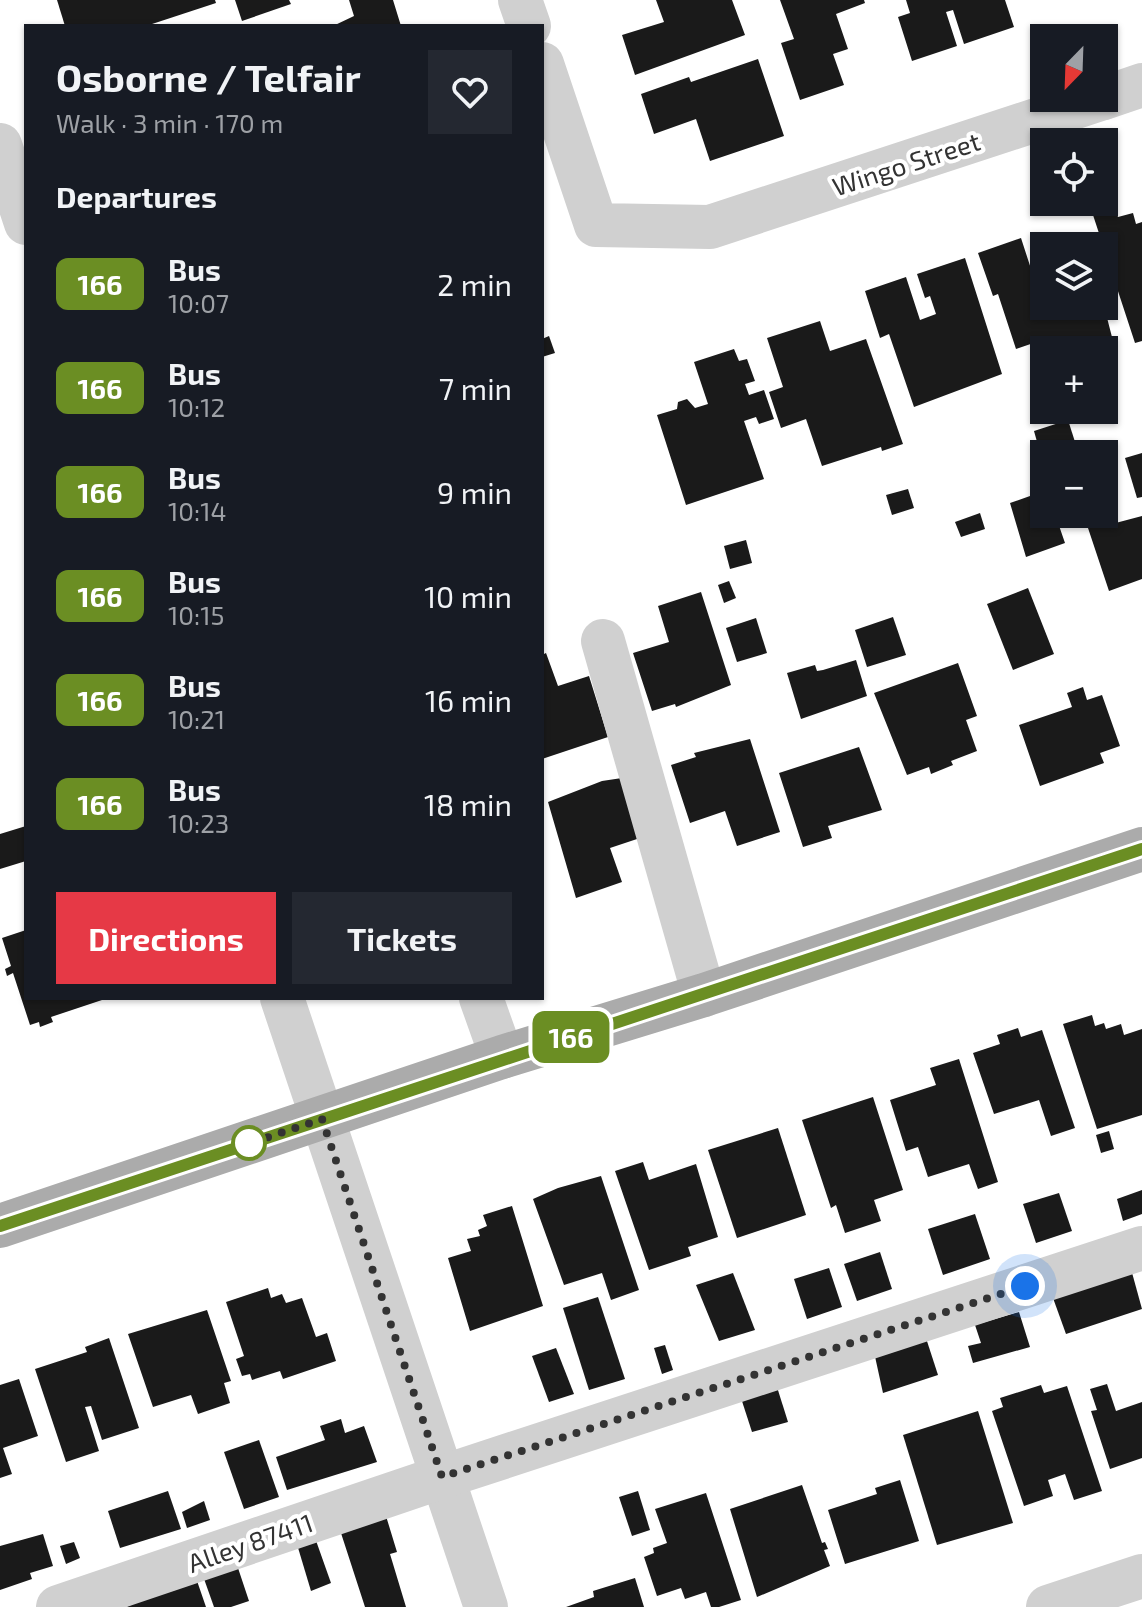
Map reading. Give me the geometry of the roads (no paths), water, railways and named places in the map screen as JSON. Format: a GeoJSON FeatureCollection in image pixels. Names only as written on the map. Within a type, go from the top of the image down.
{"type":"FeatureCollection","features":[{"type":"Feature","properties":{"kind":"main road"},"geometry":{"type":"LineString","coordinates":[[0,1226],[502,1057],[704,995],[1142,849]]}},
{"type":"Feature","properties":{"kind":"street"},"geometry":{"type":"LineString","coordinates":[[520,0],[528,24]]}},
{"type":"Feature","properties":{"kind":"street","name":"Wingo Street"},"geometry":{"type":"LineString","coordinates":[[544,70],[596,225],[710,227],[1061,112]]}},
{"type":"Feature","properties":{"kind":"street","name":"Wingo Street"},"geometry":{"type":"LineString","coordinates":[[1118,93],[1142,85]]}},
{"type":"Feature","properties":{"kind":"street"},"geometry":{"type":"LineString","coordinates":[[0,145],[24,217]]}},
{"type":"Feature","properties":{"kind":"street"},"geometry":{"type":"LineString","coordinates":[[603,641],[704,995]]}},
{"type":"Feature","properties":{"kind":"street"},"geometry":{"type":"LineString","coordinates":[[283,1000],[486,1607]]}},
{"type":"Feature","properties":{"kind":"street"},"geometry":{"type":"LineString","coordinates":[[482,1000],[502,1057]]}},
{"type":"Feature","properties":{"kind":"street","name":"Alley 87411"},"geometry":{"type":"LineString","coordinates":[[58,1607],[442,1477],[1142,1248]]}},
{"type":"Feature","properties":{"kind":"street"},"geometry":{"type":"LineString","coordinates":[[1048,1607],[1142,1576]]}}]}
